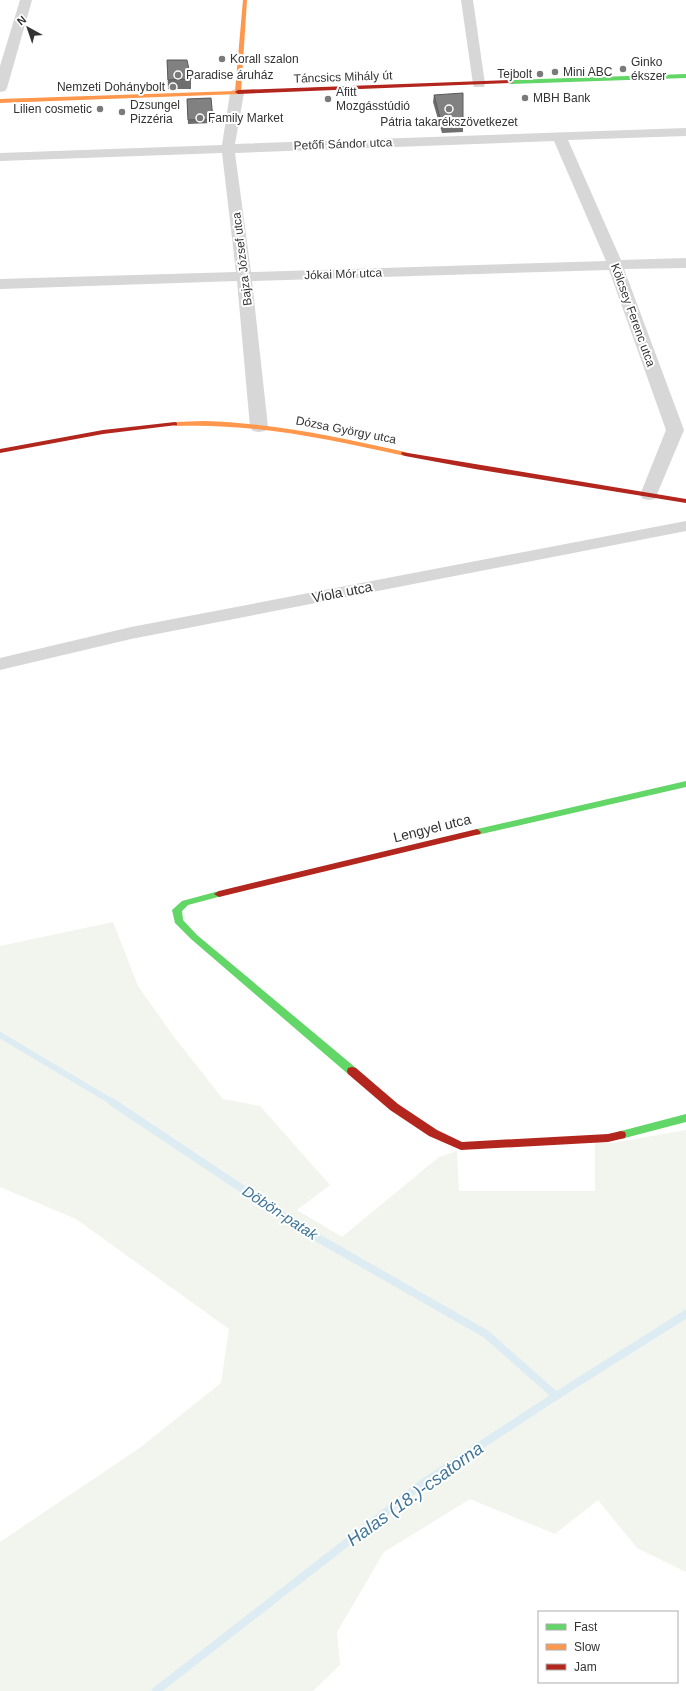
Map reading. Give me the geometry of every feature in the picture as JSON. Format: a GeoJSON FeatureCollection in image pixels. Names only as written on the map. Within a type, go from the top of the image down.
{"type":"FeatureCollection","features":[{"type":"Feature","properties":{"kind":"street"},"geometry":{"type":"LineString","coordinates":[[0,88],[26,0]]}},
{"type":"Feature","properties":{"kind":"street"},"geometry":{"type":"LineString","coordinates":[[237,93],[239,85],[245,0]]}},
{"type":"Feature","properties":{"kind":"street"},"geometry":{"type":"LineString","coordinates":[[467,0],[479,84]]}},
{"type":"Feature","properties":{"kind":"street","name":"Táncsics Mihály út"},"geometry":{"type":"LineString","coordinates":[[0,101],[686,76]]}},
{"type":"Feature","properties":{"kind":"street","name":"Bajza József utca"},"geometry":{"type":"LineString","coordinates":[[237,93],[228,148],[244,277],[259,427]]}},
{"type":"Feature","properties":{"kind":"street","name":"Petőfi Sándor utca"},"geometry":{"type":"LineString","coordinates":[[0,157],[686,132]]}},
{"type":"Feature","properties":{"kind":"street","name":"Kölcsey Ferenc utca"},"geometry":{"type":"LineString","coordinates":[[560,136],[615,265],[675,430],[649,495]]}},
{"type":"Feature","properties":{"kind":"street","name":"Jókai Mór utca"},"geometry":{"type":"LineString","coordinates":[[0,284],[686,263]]}},
{"type":"Feature","properties":{"kind":"street","name":"Dózsa György utca"},"geometry":{"type":"LineString","coordinates":[[0,451],[166,424],[207,423],[259,427],[306,433],[445,462],[686,501]]}},
{"type":"Feature","properties":{"kind":"street","name":"Viola utca"},"geometry":{"type":"LineString","coordinates":[[0,664],[130,633],[686,526]]}},
{"type":"Feature","properties":{"kind":"street","name":"Lengyel utca"},"geometry":{"type":"LineString","coordinates":[[686,784],[476,832],[185,903],[177,910],[178,921],[204,945],[394,1107],[433,1133],[461,1146],[608,1138],[686,1118]]}},
{"type":"Feature","properties":{"kind":"shaded area"},"geometry":{"type":"Polygon","coordinates":[[[113,922],[138,986],[174,1037],[223,1099],[260,1106],[330,1185],[297,1210],[342,1237],[439,1157],[457,1151],[459,1191],[595,1191],[595,1142],[612,1143],[686,1130],[686,1572],[637,1548],[598,1500],[555,1534],[470,1499],[384,1552],[337,1632],[340,1665],[313,1691],[0,1691],[0,1542],[141,1447],[221,1383],[229,1329],[76,1219],[0,1187],[0,946],[113,922]]]}},
{"type":"Feature","properties":{"kind":"building"},"geometry":{"type":"Polygon","coordinates":[[[167,60],[187,60],[191,79],[168,80],[167,60]]]}},
{"type":"Feature","properties":{"kind":"building"},"geometry":{"type":"Polygon","coordinates":[[[463,93],[463,125],[442,126],[434,95],[463,93]]]}},
{"type":"Feature","properties":{"kind":"building","name":"Family Market"},"geometry":{"type":"Polygon","coordinates":[[[211,98],[213,119],[188,120],[187,99],[211,98]]]}},
{"type":"Feature","properties":{"kind":"waterway","name":"Döbön-patak"},"geometry":{"type":"LineString","coordinates":[[0,1035],[114,1103]]}},
{"type":"Feature","properties":{"kind":"waterway","name":"Döbön-patak"},"geometry":{"type":"LineString","coordinates":[[112,1102],[304,1230],[486,1334],[556,1396]]}},
{"type":"Feature","properties":{"kind":"waterway","name":"Halas (18.)-csatorna"},"geometry":{"type":"LineString","coordinates":[[556,1396],[686,1314]]}},
{"type":"Feature","properties":{"kind":"waterway","name":"Halas (18.)-csatorna"},"geometry":{"type":"LineString","coordinates":[[156,1691],[423,1483],[556,1396]]}},
{"type":"Feature","properties":{"kind":"traffic: fast"},"geometry":{"type":"LineString","coordinates":[[511,82],[686,76]]}},
{"type":"Feature","properties":{"kind":"traffic: fast"},"geometry":{"type":"LineString","coordinates":[[477,832],[686,784]]}},
{"type":"Feature","properties":{"kind":"traffic: fast"},"geometry":{"type":"LineString","coordinates":[[219,894],[185,903],[177,910],[178,921],[194,937],[352,1071]]}},
{"type":"Feature","properties":{"kind":"traffic: fast"},"geometry":{"type":"LineString","coordinates":[[621,1135],[686,1118]]}},
{"type":"Feature","properties":{"kind":"traffic: slow"},"geometry":{"type":"LineString","coordinates":[[237,93],[245,0]]}},
{"type":"Feature","properties":{"kind":"traffic: slow"},"geometry":{"type":"LineString","coordinates":[[0,101],[238,92]]}},
{"type":"Feature","properties":{"kind":"traffic: slow"},"geometry":{"type":"LineString","coordinates":[[175,424],[204,423],[262,427],[320,436],[405,454]]}},
{"type":"Feature","properties":{"kind":"traffic: jam"},"geometry":{"type":"LineString","coordinates":[[238,92],[511,82]]}},
{"type":"Feature","properties":{"kind":"traffic: jam"},"geometry":{"type":"LineString","coordinates":[[0,451],[103,432],[175,424]]}},
{"type":"Feature","properties":{"kind":"traffic: jam"},"geometry":{"type":"LineString","coordinates":[[405,454],[475,467],[686,501]]}},
{"type":"Feature","properties":{"kind":"traffic: jam"},"geometry":{"type":"LineString","coordinates":[[219,894],[477,832]]}},
{"type":"Feature","properties":{"kind":"traffic: jam"},"geometry":{"type":"LineString","coordinates":[[352,1071],[394,1107],[433,1133],[461,1146],[608,1138],[621,1135]]}},
{"type":"Feature","properties":{"kind":"place","name":"Korall szalon"},"geometry":{"type":"Point","coordinates":[222,59]}},
{"type":"Feature","properties":{"kind":"place","name":"Ginko ékszer"},"geometry":{"type":"Point","coordinates":[623,69]}},
{"type":"Feature","properties":{"kind":"place","name":"Mini ABC"},"geometry":{"type":"Point","coordinates":[555,72]}},
{"type":"Feature","properties":{"kind":"place","name":"Tejbolt"},"geometry":{"type":"Point","coordinates":[540,74]}},
{"type":"Feature","properties":{"kind":"place","name":"Paradise áruház"},"geometry":{"type":"Point","coordinates":[178,75]}},
{"type":"Feature","properties":{"kind":"place","name":"Nemzeti Dohánybolt"},"geometry":{"type":"Point","coordinates":[173,87]}},
{"type":"Feature","properties":{"kind":"place","name":"MBH Bank"},"geometry":{"type":"Point","coordinates":[525,98]}},
{"type":"Feature","properties":{"kind":"place","name":"Afitt Mozgásstúdió"},"geometry":{"type":"Point","coordinates":[328,99]}},
{"type":"Feature","properties":{"kind":"place","name":"Lilien cosmetic"},"geometry":{"type":"Point","coordinates":[100,109]}},
{"type":"Feature","properties":{"kind":"place","name":"Pátria takarékszövetkezet"},"geometry":{"type":"Point","coordinates":[449,109]}},
{"type":"Feature","properties":{"kind":"place","name":"Dzsungel Pizzéria"},"geometry":{"type":"Point","coordinates":[122,112]}},
{"type":"Feature","properties":{"kind":"place","name":"Family Market"},"geometry":{"type":"Point","coordinates":[200,118]}}]}
